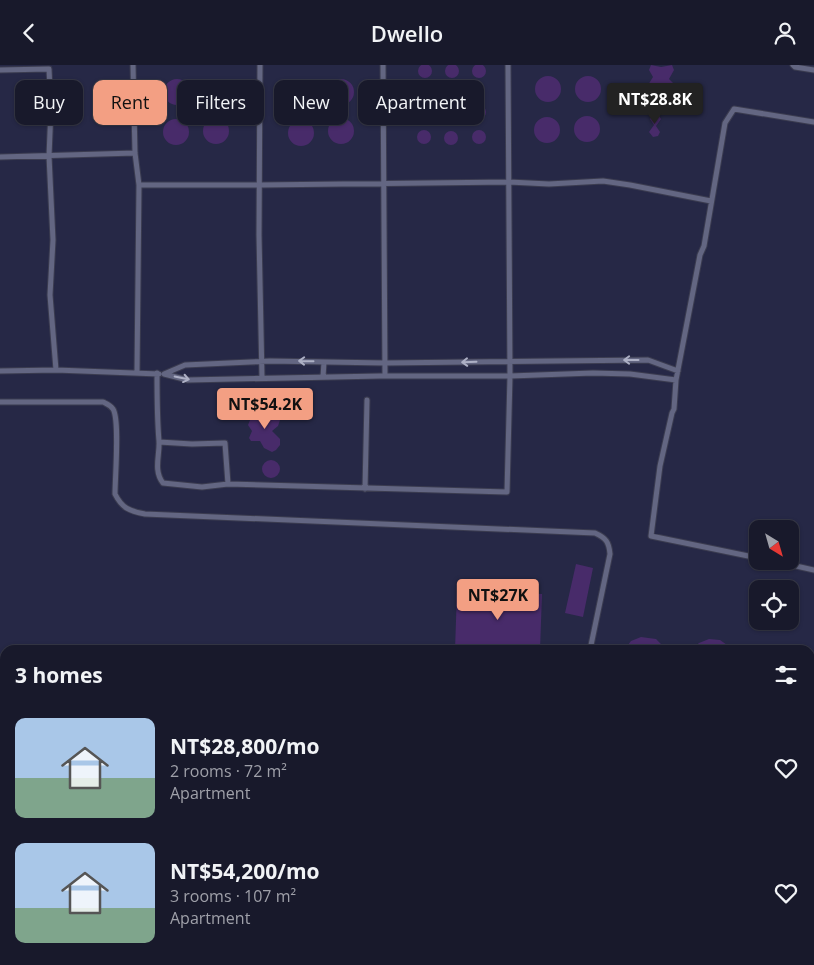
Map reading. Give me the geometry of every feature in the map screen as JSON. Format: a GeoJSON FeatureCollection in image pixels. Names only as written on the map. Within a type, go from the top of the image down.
{"type":"FeatureCollection","features":[{"type":"Feature","properties":{"kind":"lane"},"geometry":{"type":"LineString","coordinates":[[133,65],[135,153],[139,185],[137,372]]}},
{"type":"Feature","properties":{"kind":"lane"},"geometry":{"type":"LineString","coordinates":[[260,65],[262,378]]}},
{"type":"Feature","properties":{"kind":"lane"},"geometry":{"type":"LineString","coordinates":[[383,65],[385,376]]}},
{"type":"Feature","properties":{"kind":"lane"},"geometry":{"type":"LineString","coordinates":[[157,373],[157,432],[159,442],[157,457],[158,470],[163,483],[202,487],[228,485],[507,493],[510,376],[508,65]]}},
{"type":"Feature","properties":{"kind":"lane"},"geometry":{"type":"LineString","coordinates":[[793,65],[795,67],[814,69]]}},
{"type":"Feature","properties":{"kind":"lane"},"geometry":{"type":"LineString","coordinates":[[0,70],[49,67],[51,109],[49,156],[52,240],[50,295],[56,370]]}},
{"type":"Feature","properties":{"kind":"lane"},"geometry":{"type":"LineString","coordinates":[[749,556],[651,536],[660,466],[674,409],[676,380],[700,255],[704,246],[725,123],[734,109],[814,122]]}},
{"type":"Feature","properties":{"kind":"lane"},"geometry":{"type":"LineString","coordinates":[[0,157],[135,153]]}},
{"type":"Feature","properties":{"kind":"lane"},"geometry":{"type":"LineString","coordinates":[[139,185],[509,182],[549,184],[603,181],[711,201]]}},
{"type":"Feature","properties":{"kind":"lane"},"geometry":{"type":"LineString","coordinates":[[164,374],[185,365],[262,361],[385,363],[648,360],[678,371]]}},
{"type":"Feature","properties":{"kind":"lane"},"geometry":{"type":"LineString","coordinates":[[323,377],[324,362]]}},
{"type":"Feature","properties":{"kind":"lane"},"geometry":{"type":"LineString","coordinates":[[0,371],[137,372],[164,374],[188,380],[630,374],[676,380]]}},
{"type":"Feature","properties":{"kind":"lane"},"geometry":{"type":"LineString","coordinates":[[365,489],[367,400]]}},
{"type":"Feature","properties":{"kind":"lane"},"geometry":{"type":"LineString","coordinates":[[0,402],[103,403],[109,405],[114,410],[116,423],[115,494],[120,504],[129,511],[145,514],[595,533],[609,543],[610,554],[591,645]]}},
{"type":"Feature","properties":{"kind":"lane"},"geometry":{"type":"LineString","coordinates":[[159,442],[192,445],[225,443],[228,485]]}},
{"type":"Feature","properties":{"kind":"lane"},"geometry":{"type":"LineString","coordinates":[[799,566],[814,569]]}},
{"type":"Feature","properties":{"kind":"shaded area"},"geometry":{"type":"Polygon","coordinates":[[[0,65],[814,65],[814,645],[0,645],[0,65]]]}},
{"type":"Feature","properties":{"kind":"building"},"geometry":{"type":"Polygon","coordinates":[[[425,64],[430,66],[432,71],[430,76],[425,78],[420,76],[418,71],[420,66],[425,64]]]}},
{"type":"Feature","properties":{"kind":"building"},"geometry":{"type":"Polygon","coordinates":[[[452,64],[457,66],[459,71],[457,76],[452,78],[447,76],[445,71],[447,66],[452,64]]]}},
{"type":"Feature","properties":{"kind":"building"},"geometry":{"type":"Polygon","coordinates":[[[479,64],[484,66],[486,71],[484,76],[479,78],[474,76],[472,71],[474,66],[479,64]]]}},
{"type":"Feature","properties":{"kind":"building"},"geometry":{"type":"Polygon","coordinates":[[[651,65],[661,67],[672,65],[674,70],[669,79],[673,83],[673,88],[669,92],[659,92],[650,89],[648,85],[653,77],[649,70],[651,65]]]}},
{"type":"Feature","properties":{"kind":"building"},"geometry":{"type":"Polygon","coordinates":[[[548,76],[557,80],[561,89],[557,98],[548,102],[539,98],[535,89],[539,80],[548,76]]]}},
{"type":"Feature","properties":{"kind":"building"},"geometry":{"type":"Polygon","coordinates":[[[588,76],[597,80],[601,89],[597,98],[588,102],[579,98],[575,89],[579,80],[588,76]]]}},
{"type":"Feature","properties":{"kind":"building"},"geometry":{"type":"Polygon","coordinates":[[[177,79],[182,80],[177,80],[177,105],[167,100],[167,84],[177,79]]]}},
{"type":"Feature","properties":{"kind":"building"},"geometry":{"type":"Polygon","coordinates":[[[348,82],[353,87],[353,97],[348,102],[348,82]]]}},
{"type":"Feature","properties":{"kind":"building"},"geometry":{"type":"Polygon","coordinates":[[[659,92],[662,102],[657,110],[652,102],[659,92]]]}},
{"type":"Feature","properties":{"kind":"building"},"geometry":{"type":"Polygon","coordinates":[[[656,111],[661,119],[656,126],[660,132],[658,136],[653,137],[649,132],[654,125],[650,119],[656,111]]]}},
{"type":"Feature","properties":{"kind":"building"},"geometry":{"type":"Polygon","coordinates":[[[587,116],[596,120],[600,129],[596,138],[587,142],[578,138],[574,129],[578,120],[587,116]]]}},
{"type":"Feature","properties":{"kind":"building"},"geometry":{"type":"Polygon","coordinates":[[[547,117],[556,121],[560,130],[556,139],[547,143],[538,139],[534,130],[538,121],[547,117]]]}},
{"type":"Feature","properties":{"kind":"building"},"geometry":{"type":"Polygon","coordinates":[[[177,119],[177,125],[186,125],[188,137],[181,144],[171,144],[164,137],[164,127],[171,120],[177,119]]]}},
{"type":"Feature","properties":{"kind":"building"},"geometry":{"type":"Polygon","coordinates":[[[348,120],[353,126],[353,136],[346,143],[336,143],[329,136],[330,125],[348,125],[348,120]]]}},
{"type":"Feature","properties":{"kind":"building"},"geometry":{"type":"Polygon","coordinates":[[[205,125],[228,126],[228,136],[221,143],[211,143],[204,136],[205,125]]]}},
{"type":"Feature","properties":{"kind":"building"},"geometry":{"type":"Polygon","coordinates":[[[291,125],[311,125],[313,128],[313,138],[306,145],[296,145],[289,138],[288,133],[291,125]]]}},
{"type":"Feature","properties":{"kind":"building"},"geometry":{"type":"Polygon","coordinates":[[[424,130],[429,132],[431,137],[429,142],[424,144],[419,142],[417,137],[419,132],[424,130]]]}},
{"type":"Feature","properties":{"kind":"building"},"geometry":{"type":"Polygon","coordinates":[[[479,130],[484,132],[486,137],[484,142],[479,144],[474,142],[472,137],[474,132],[479,130]]]}},
{"type":"Feature","properties":{"kind":"building"},"geometry":{"type":"Polygon","coordinates":[[[451,131],[456,133],[458,138],[456,143],[451,145],[446,143],[444,138],[446,133],[451,131]]]}},
{"type":"Feature","properties":{"kind":"building"},"geometry":{"type":"Polygon","coordinates":[[[269,411],[277,414],[280,420],[278,426],[272,431],[280,439],[280,445],[272,452],[264,448],[260,441],[251,441],[249,438],[252,431],[248,425],[250,420],[248,413],[253,412],[259,418],[269,411]]]}},
{"type":"Feature","properties":{"kind":"building"},"geometry":{"type":"Polygon","coordinates":[[[267,460],[275,460],[280,465],[278,476],[267,478],[262,473],[262,465],[267,460]]]}},
{"type":"Feature","properties":{"kind":"building"},"geometry":{"type":"Polygon","coordinates":[[[576,564],[593,568],[583,617],[565,613],[576,564]]]}},
{"type":"Feature","properties":{"kind":"building"},"geometry":{"type":"Polygon","coordinates":[[[457,591],[542,594],[540,645],[455,645],[457,591]]]}},
{"type":"Feature","properties":{"kind":"building"},"geometry":{"type":"Polygon","coordinates":[[[641,637],[656,639],[662,645],[628,645],[631,641],[641,637]]]}},
{"type":"Feature","properties":{"kind":"building"},"geometry":{"type":"Polygon","coordinates":[[[709,639],[720,640],[727,645],[697,645],[709,639]]]}}]}
